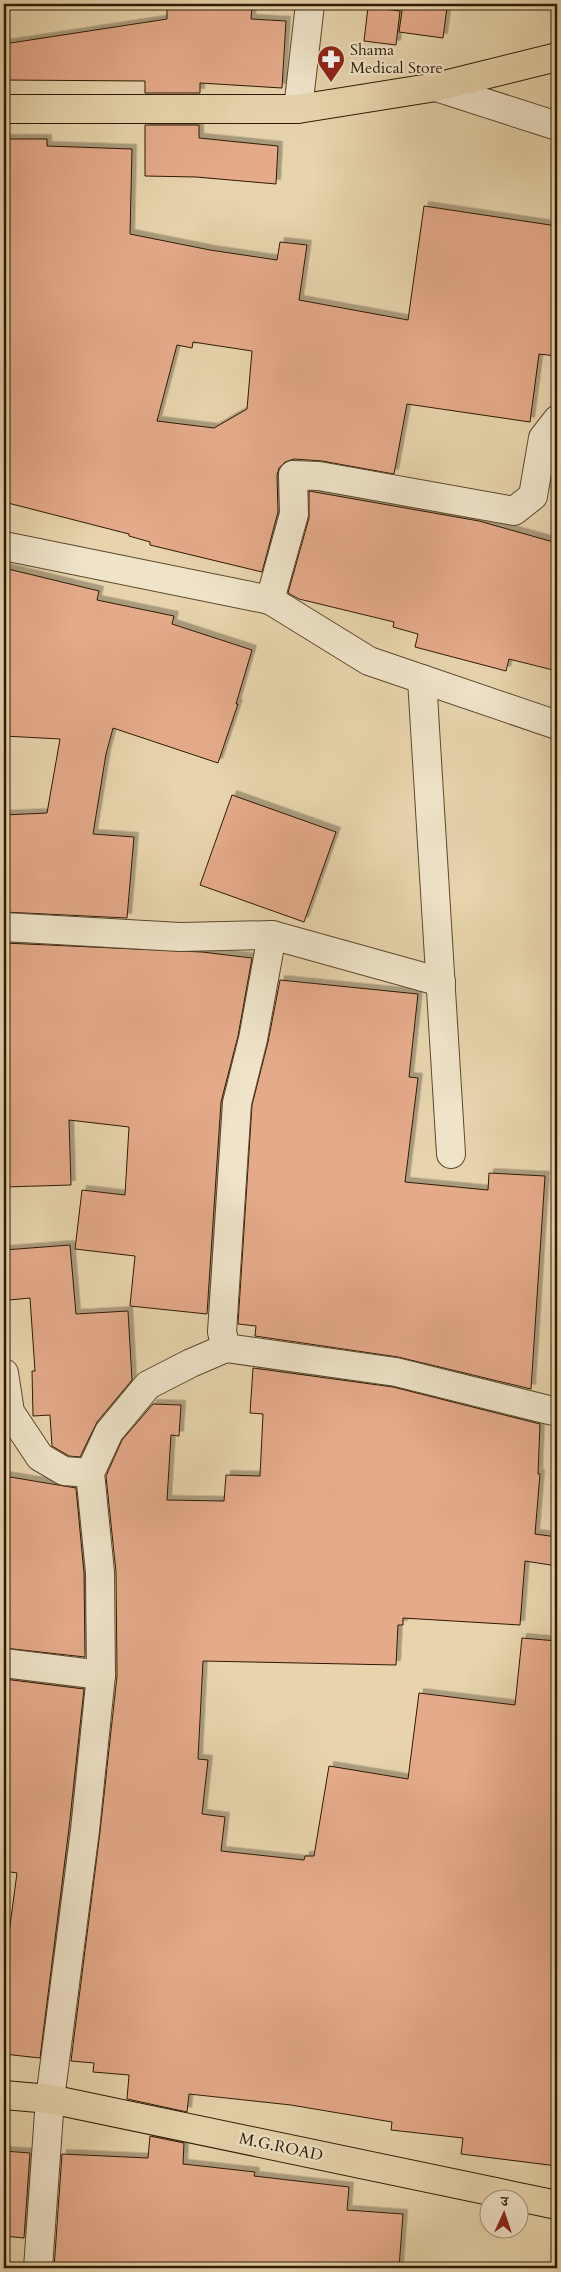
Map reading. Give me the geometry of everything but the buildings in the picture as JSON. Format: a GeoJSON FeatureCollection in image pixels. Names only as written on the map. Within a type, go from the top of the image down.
{"type":"FeatureCollection","features":[{"type":"Feature","properties":{"kind":"main road"},"geometry":{"type":"LineString","coordinates":[[4,109],[298,109],[436,87],[557,57]]}},
{"type":"Feature","properties":{"kind":"main road","name":"M.G.ROAD"},"geometry":{"type":"LineString","coordinates":[[4,2095],[50,2099],[557,2205]]}},
{"type":"Feature","properties":{"kind":"street"},"geometry":{"type":"LineString","coordinates":[[298,109],[310,4]]}},
{"type":"Feature","properties":{"kind":"street"},"geometry":{"type":"LineString","coordinates":[[436,87],[557,126]]}},
{"type":"Feature","properties":{"kind":"street"},"geometry":{"type":"LineString","coordinates":[[270,600],[294,514],[293,474],[319,476],[514,511],[533,496],[543,438],[557,420]]}},
{"type":"Feature","properties":{"kind":"street"},"geometry":{"type":"LineString","coordinates":[[4,546],[270,600],[369,661],[557,724]]}},
{"type":"Feature","properties":{"kind":"street"},"geometry":{"type":"LineString","coordinates":[[422,679],[451,1154]]}},
{"type":"Feature","properties":{"kind":"street"},"geometry":{"type":"LineString","coordinates":[[4,928],[180,937],[272,935],[441,982]]}},
{"type":"Feature","properties":{"kind":"street"},"geometry":{"type":"LineString","coordinates":[[226,1348],[222,1332],[237,1103],[253,1040],[272,935]]}},
{"type":"Feature","properties":{"kind":"street"},"geometry":{"type":"LineString","coordinates":[[38,2268],[50,2099],[85,1830],[101,1675],[100,1572],[90,1473],[109,1432],[148,1385],[191,1362],[226,1348],[396,1372],[557,1412]]}},
{"type":"Feature","properties":{"kind":"street"},"geometry":{"type":"LineString","coordinates":[[4,1373],[14,1431],[40,1457],[64,1471],[90,1473]]}},
{"type":"Feature","properties":{"kind":"street"},"geometry":{"type":"LineString","coordinates":[[4,1663],[101,1675]]}},
{"type":"Feature","properties":{"kind":"place","name":"Shama Medical Store"},"geometry":{"type":"Point","coordinates":[331,83]}}]}
